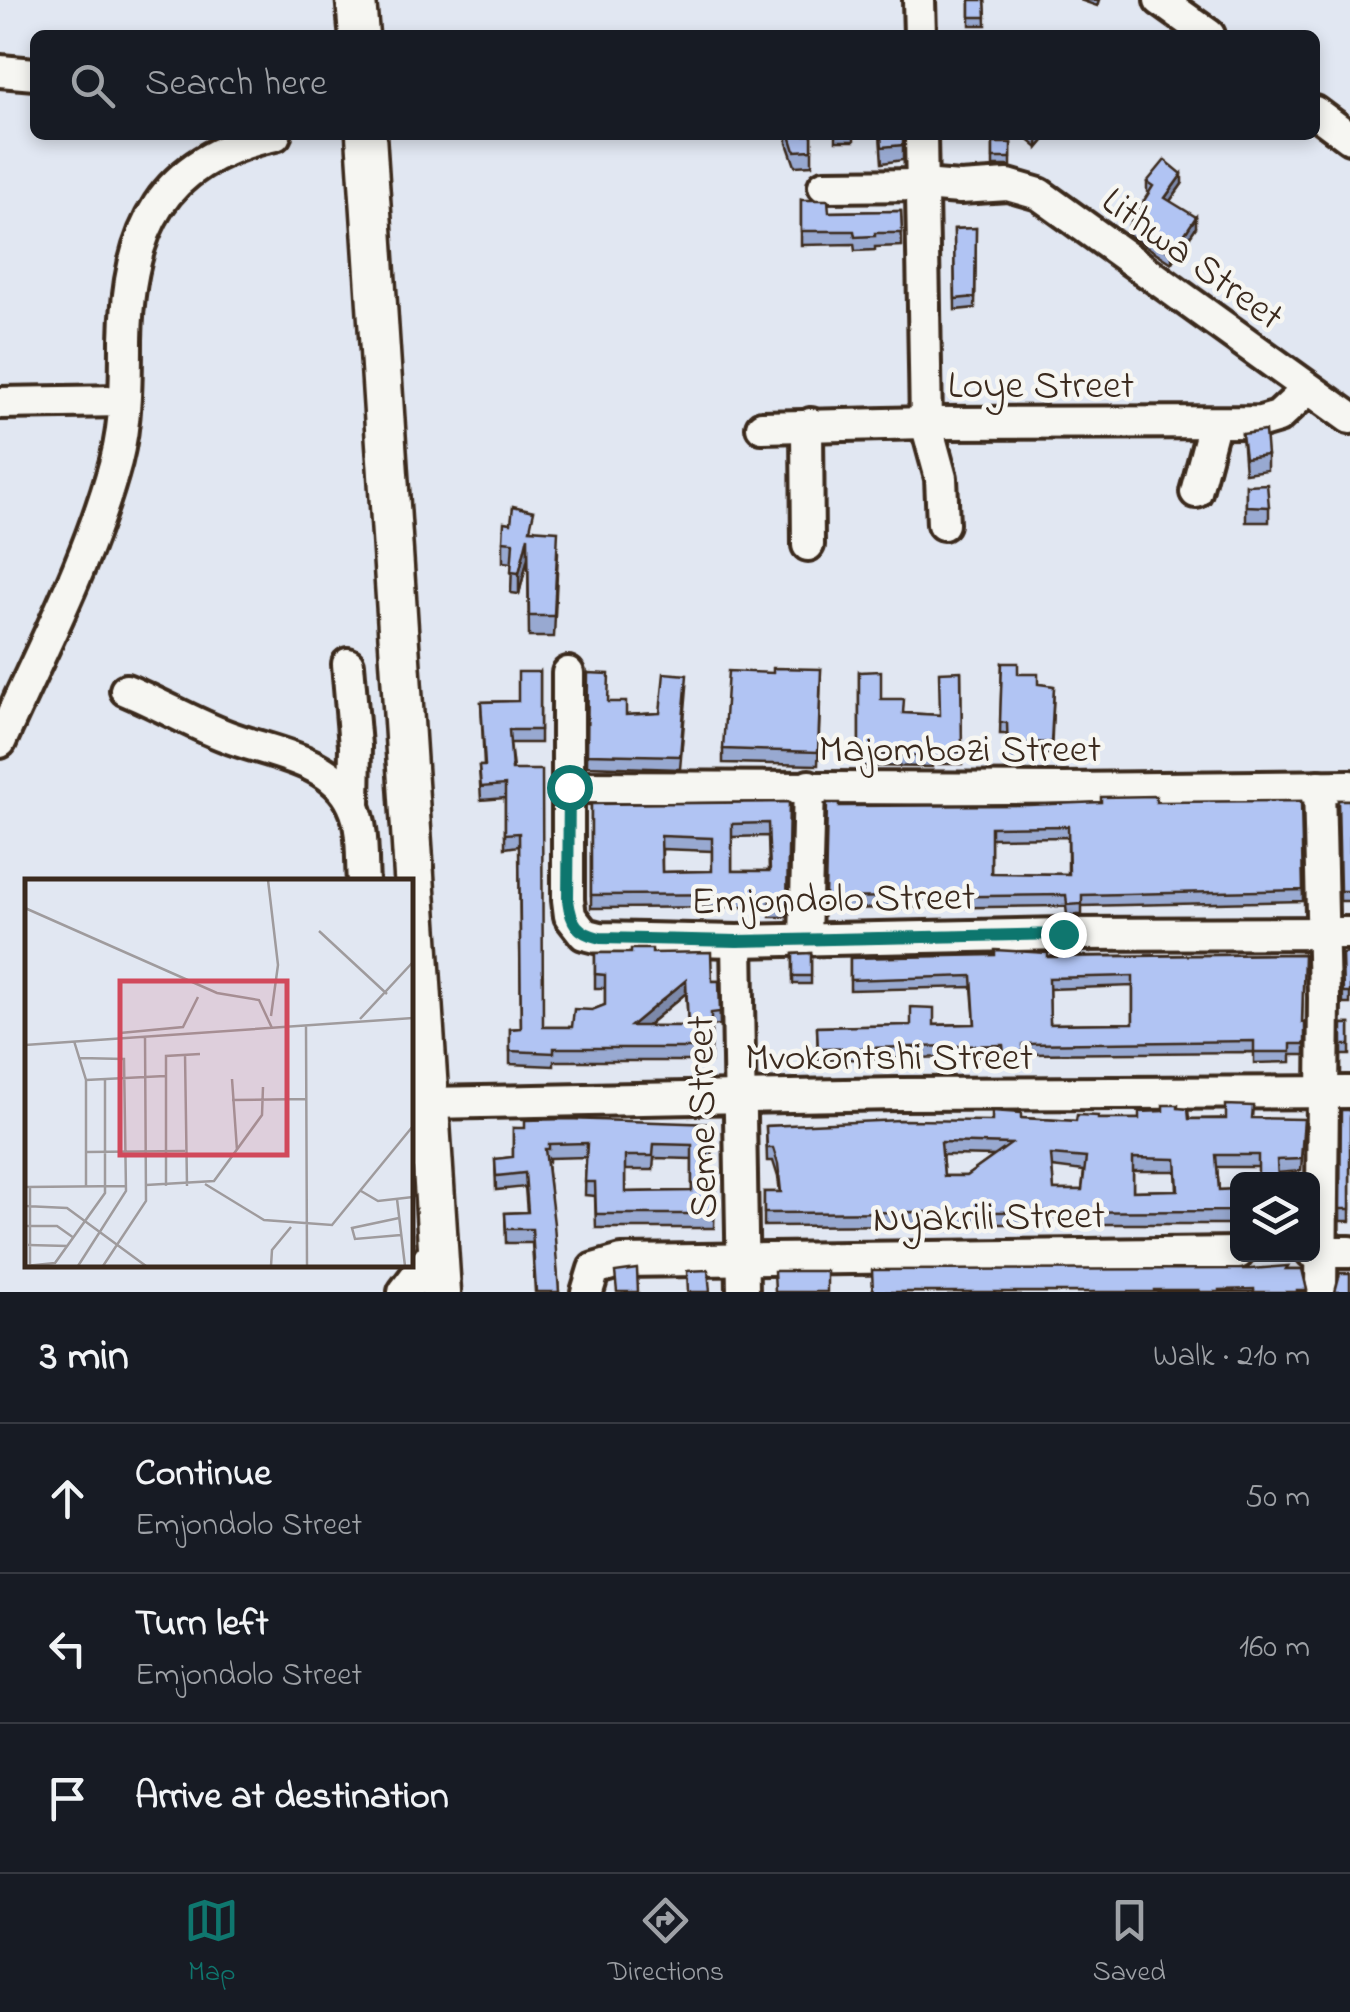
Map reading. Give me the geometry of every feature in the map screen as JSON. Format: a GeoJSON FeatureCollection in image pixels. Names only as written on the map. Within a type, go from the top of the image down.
{"type":"FeatureCollection","features":[{"type":"Feature","properties":{"kind":"main road"},"geometry":{"type":"LineString","coordinates":[[356,0],[359,30]]}},
{"type":"Feature","properties":{"kind":"main road"},"geometry":{"type":"LineString","coordinates":[[366,140],[441,1292]]}},
{"type":"Feature","properties":{"kind":"street"},"geometry":{"type":"LineString","coordinates":[[920,0],[920,30]]}},
{"type":"Feature","properties":{"kind":"street"},"geometry":{"type":"LineString","coordinates":[[1160,0],[1202,30]]}},
{"type":"Feature","properties":{"kind":"street"},"geometry":{"type":"LineString","coordinates":[[0,71],[30,74]]}},
{"type":"Feature","properties":{"kind":"street"},"geometry":{"type":"LineString","coordinates":[[1320,116],[1350,138]]}},
{"type":"Feature","properties":{"kind":"street"},"geometry":{"type":"LineString","coordinates":[[0,742],[11,686],[108,490],[118,456],[130,300],[149,218],[176,180],[216,152],[258,140]]}},
{"type":"Feature","properties":{"kind":"street"},"geometry":{"type":"LineString","coordinates":[[921,140],[926,423],[941,478],[943,524]]}},
{"type":"Feature","properties":{"kind":"street","name":"Lithwa Street"},"geometry":{"type":"LineString","coordinates":[[824,186],[922,184],[960,188],[1008,184],[1039,194],[1350,418]]}},
{"type":"Feature","properties":{"kind":"street","name":"Loye Street"},"geometry":{"type":"LineString","coordinates":[[762,427],[1214,424],[1278,418],[1308,389]]}},
{"type":"Feature","properties":{"kind":"street"},"geometry":{"type":"LineString","coordinates":[[0,403],[124,401]]}},
{"type":"Feature","properties":{"kind":"street"},"geometry":{"type":"LineString","coordinates":[[808,545],[805,473],[807,429],[811,424]]}},
{"type":"Feature","properties":{"kind":"street"},"geometry":{"type":"LineString","coordinates":[[1196,492],[1214,424]]}},
{"type":"Feature","properties":{"kind":"street"},"geometry":{"type":"LineString","coordinates":[[348,664],[354,805],[363,879]]}},
{"type":"Feature","properties":{"kind":"street","name":"Emjondolo Street"},"geometry":{"type":"LineString","coordinates":[[568,674],[568,900],[576,927],[584,934],[600,938],[737,941],[1335,932]]}},
{"type":"Feature","properties":{"kind":"street"},"geometry":{"type":"LineString","coordinates":[[126,690],[228,737],[306,763],[336,782],[354,805]]}},
{"type":"Feature","properties":{"kind":"street"},"geometry":{"type":"LineString","coordinates":[[806,939],[809,786]]}},
{"type":"Feature","properties":{"kind":"street"},"geometry":{"type":"LineString","coordinates":[[1319,786],[1335,932],[1324,998],[1336,1092],[1328,1252],[1321,1292]]}},
{"type":"Feature","properties":{"kind":"street","name":"Majombozi Street"},"geometry":{"type":"LineString","coordinates":[[569,787],[1350,786]]}},
{"type":"Feature","properties":{"kind":"street","name":"Seme Street"},"geometry":{"type":"LineString","coordinates":[[737,941],[743,1292]]}},
{"type":"Feature","properties":{"kind":"street","name":"Mvokontshi Street"},"geometry":{"type":"LineString","coordinates":[[429,1103],[741,1096],[1336,1092]]}},
{"type":"Feature","properties":{"kind":"street"},"geometry":{"type":"LineString","coordinates":[[402,1292],[438,1247]]}},
{"type":"Feature","properties":{"kind":"street","name":"Nyakrili Street"},"geometry":{"type":"LineString","coordinates":[[587,1292],[594,1269],[622,1260],[1230,1252]]}},
{"type":"Feature","properties":{"kind":"street"},"geometry":{"type":"LineString","coordinates":[[394,1267],[402,1292]]}},
{"type":"Feature","properties":{"kind":"building"},"geometry":{"type":"Polygon","coordinates":[[[970,0],[985,0],[986,17],[970,17],[970,0]]]}},
{"type":"Feature","properties":{"kind":"building"},"geometry":{"type":"Polygon","coordinates":[[[792,140],[812,140],[812,150],[795,151],[792,140]]]}},
{"type":"Feature","properties":{"kind":"building"},"geometry":{"type":"Polygon","coordinates":[[[881,140],[903,140],[903,145],[882,147],[881,140]]]}},
{"type":"Feature","properties":{"kind":"building"},"geometry":{"type":"Polygon","coordinates":[[[993,143],[1011,143],[1011,158],[993,158],[993,143]]]}},
{"type":"Feature","properties":{"kind":"building"},"geometry":{"type":"Polygon","coordinates":[[[1165,160],[1182,174],[1165,198],[1196,217],[1172,253],[1129,225],[1153,186],[1147,182],[1165,160]]]}},
{"type":"Feature","properties":{"kind":"building"},"geometry":{"type":"Polygon","coordinates":[[[801,200],[828,200],[829,212],[901,211],[902,233],[855,237],[854,231],[801,231],[801,200]]]}},
{"type":"Feature","properties":{"kind":"building"},"geometry":{"type":"Polygon","coordinates":[[[976,228],[975,297],[955,299],[954,229],[976,228]]]}},
{"type":"Feature","properties":{"kind":"building"},"geometry":{"type":"Polygon","coordinates":[[[1265,431],[1267,455],[1245,458],[1242,434],[1265,431]]]}},
{"type":"Feature","properties":{"kind":"building"},"geometry":{"type":"Polygon","coordinates":[[[1267,484],[1269,507],[1246,506],[1246,485],[1267,484]]]}},
{"type":"Feature","properties":{"kind":"building"},"geometry":{"type":"Polygon","coordinates":[[[513,506],[534,511],[530,529],[558,531],[554,616],[529,616],[528,536],[519,573],[511,572],[513,542],[503,541],[504,522],[511,523],[513,506]]]}},
{"type":"Feature","properties":{"kind":"building"},"geometry":{"type":"Polygon","coordinates":[[[1002,663],[1018,663],[1018,674],[1038,674],[1038,684],[1054,686],[1051,743],[1029,742],[1029,751],[1008,752],[1007,723],[1000,722],[1002,663]]]}},
{"type":"Feature","properties":{"kind":"building"},"geometry":{"type":"Polygon","coordinates":[[[773,668],[821,669],[818,752],[723,749],[728,671],[773,673],[773,668]]]}},
{"type":"Feature","properties":{"kind":"building"},"geometry":{"type":"Polygon","coordinates":[[[881,671],[881,699],[904,699],[903,713],[940,715],[939,672],[961,671],[962,752],[932,752],[932,756],[859,754],[859,672],[881,671]]]}},
{"type":"Feature","properties":{"kind":"building"},"geometry":{"type":"Polygon","coordinates":[[[518,672],[540,672],[540,730],[509,730],[512,770],[542,770],[543,1027],[572,1027],[574,1009],[592,1010],[605,1005],[605,975],[595,974],[595,953],[631,953],[631,949],[652,949],[652,953],[711,952],[712,981],[719,981],[720,1012],[711,1013],[711,1048],[510,1051],[510,1029],[521,1028],[519,833],[505,834],[505,785],[481,787],[479,766],[485,766],[481,702],[518,701],[518,672]],[[686,980],[631,1026],[688,1026],[686,980]]]}},
{"type":"Feature","properties":{"kind":"building"},"geometry":{"type":"Polygon","coordinates":[[[588,673],[609,674],[608,702],[626,702],[626,715],[660,713],[664,673],[687,675],[680,756],[587,754],[588,673]]]}},
{"type":"Feature","properties":{"kind":"building"},"geometry":{"type":"Polygon","coordinates":[[[1156,796],[1156,802],[1301,801],[1303,890],[1082,895],[1082,904],[1067,905],[1066,895],[825,898],[827,803],[1028,805],[1101,802],[1101,797],[1156,796]],[[1068,826],[991,827],[991,873],[1069,874],[1068,826]]]}},
{"type":"Feature","properties":{"kind":"building"},"geometry":{"type":"Polygon","coordinates":[[[1338,800],[1350,800],[1350,891],[1340,891],[1338,800]]]}},
{"type":"Feature","properties":{"kind":"building"},"geometry":{"type":"Polygon","coordinates":[[[789,802],[787,904],[770,904],[770,894],[591,895],[591,804],[789,802]],[[768,823],[732,824],[732,871],[770,871],[768,823]],[[661,836],[662,872],[712,871],[712,838],[661,836]]]}},
{"type":"Feature","properties":{"kind":"building"},"geometry":{"type":"Polygon","coordinates":[[[995,950],[1048,953],[1048,957],[1304,954],[1305,1044],[1291,1044],[1291,1052],[1254,1052],[1254,1041],[1023,1044],[1023,1054],[1004,1054],[1003,1045],[818,1049],[817,1027],[911,1025],[911,1007],[934,1008],[934,1025],[975,1024],[972,976],[850,980],[850,958],[995,955],[995,950]],[[1133,976],[1049,978],[1050,1024],[1133,1023],[1133,976]]]}},
{"type":"Feature","properties":{"kind":"building"},"geometry":{"type":"Polygon","coordinates":[[[811,953],[811,976],[793,976],[793,954],[811,953]]]}},
{"type":"Feature","properties":{"kind":"building"},"geometry":{"type":"Polygon","coordinates":[[[1350,953],[1350,993],[1343,993],[1342,954],[1350,953]]]}},
{"type":"Feature","properties":{"kind":"building"},"geometry":{"type":"Polygon","coordinates":[[[1342,1024],[1350,1024],[1350,1045],[1342,1045],[1342,1024]]]}},
{"type":"Feature","properties":{"kind":"building"},"geometry":{"type":"Polygon","coordinates":[[[1163,1105],[1178,1105],[1188,1109],[1189,1119],[1226,1119],[1226,1105],[1253,1106],[1252,1118],[1304,1119],[1301,1159],[1277,1160],[1278,1172],[1258,1172],[1258,1155],[1216,1155],[1219,1190],[1230,1189],[1230,1211],[982,1212],[949,1213],[949,1217],[928,1217],[928,1212],[764,1213],[764,1192],[781,1192],[773,1148],[767,1148],[766,1126],[900,1120],[992,1121],[992,1111],[1021,1113],[1021,1118],[1076,1121],[1077,1115],[1139,1119],[1139,1112],[1163,1111],[1163,1105]],[[941,1142],[944,1176],[966,1176],[1011,1144],[941,1142]],[[1051,1155],[1054,1190],[1082,1190],[1086,1158],[1051,1155]],[[1133,1158],[1133,1191],[1178,1190],[1176,1159],[1133,1158]]]}},
{"type":"Feature","properties":{"kind":"building"},"geometry":{"type":"Polygon","coordinates":[[[1341,1110],[1350,1110],[1350,1209],[1340,1209],[1341,1110]]]}},
{"type":"Feature","properties":{"kind":"building"},"geometry":{"type":"Polygon","coordinates":[[[525,1120],[714,1124],[712,1144],[708,1145],[708,1190],[715,1191],[714,1214],[596,1214],[595,1182],[585,1182],[587,1143],[549,1144],[549,1149],[545,1149],[559,1292],[536,1292],[532,1229],[506,1229],[505,1213],[528,1212],[525,1173],[496,1176],[495,1159],[513,1157],[513,1128],[525,1128],[525,1120]],[[654,1144],[653,1156],[625,1156],[625,1192],[692,1191],[692,1145],[654,1144]]]}},
{"type":"Feature","properties":{"kind":"building"},"geometry":{"type":"Polygon","coordinates":[[[1288,1266],[1286,1269],[1302,1269],[1307,1290],[873,1292],[872,1270],[1251,1269],[1288,1266]]]}},
{"type":"Feature","properties":{"kind":"building"},"geometry":{"type":"Polygon","coordinates":[[[637,1269],[638,1292],[617,1292],[615,1272],[637,1269]]]}},
{"type":"Feature","properties":{"kind":"building"},"geometry":{"type":"Polygon","coordinates":[[[708,1270],[710,1292],[688,1292],[687,1271],[708,1270]]]}},
{"type":"Feature","properties":{"kind":"building"},"geometry":{"type":"Polygon","coordinates":[[[774,1271],[827,1271],[827,1292],[775,1292],[774,1271]]]}},
{"type":"Feature","properties":{"kind":"building"},"geometry":{"type":"Polygon","coordinates":[[[1340,1273],[1350,1273],[1350,1292],[1335,1292],[1340,1273]]]}},
{"type":"Feature","properties":{"kind":"route"},"geometry":{"type":"LineString","coordinates":[[569,787],[568,900],[570,916],[584,934],[600,938],[737,941],[1063,934]]}}]}
